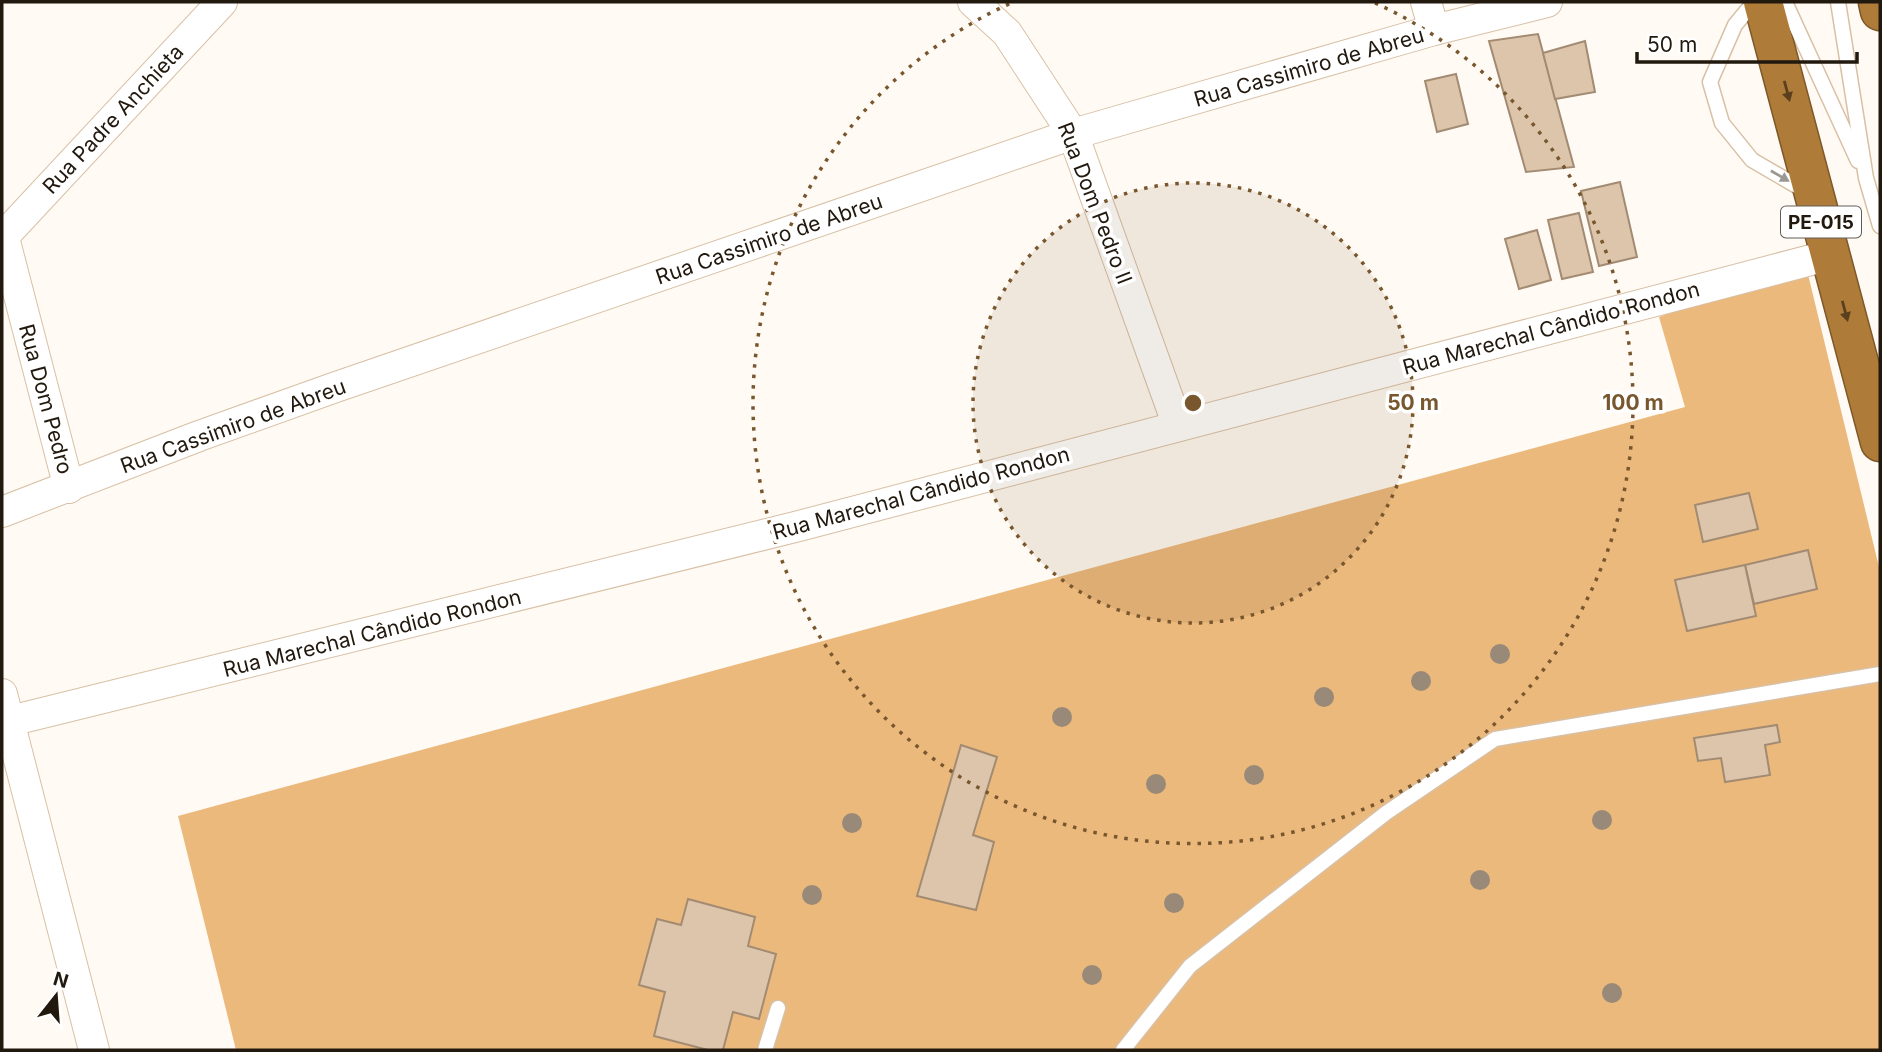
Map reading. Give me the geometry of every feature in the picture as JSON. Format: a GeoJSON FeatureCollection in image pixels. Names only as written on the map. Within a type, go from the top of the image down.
{"type":"FeatureCollection","features":[{"type":"Feature","properties":{"kind":"highway","name":"PE-015"},"geometry":{"type":"LineString","coordinates":[[1763,2],[1880,442]]}},
{"type":"Feature","properties":{"kind":"highway"},"geometry":{"type":"LineString","coordinates":[[1878,2],[1880,11]]}},
{"type":"Feature","properties":{"kind":"street","name":"Rua Padre Anchieta"},"geometry":{"type":"LineString","coordinates":[[3,233],[222,2]]}},
{"type":"Feature","properties":{"kind":"street","name":"Rua Dom Pedro II"},"geometry":{"type":"LineString","coordinates":[[973,2],[1007,33],[1073,134],[1178,426]]}},
{"type":"Feature","properties":{"kind":"street"},"geometry":{"type":"LineString","coordinates":[[1426,2],[1434,30]]}},
{"type":"Feature","properties":{"kind":"street","name":"Rua Cassimiro de Abreu"},"geometry":{"type":"LineString","coordinates":[[2,512],[324,391],[1073,134],[1434,30],[1547,2]]}},
{"type":"Feature","properties":{"kind":"street","name":"Rua Dom Pedro"},"geometry":{"type":"LineString","coordinates":[[3,233],[69,488]]}},
{"type":"Feature","properties":{"kind":"street","name":"Rua Marechal Cândido Rondon"},"geometry":{"type":"LineString","coordinates":[[6,708],[642,566],[1830,256]]}},
{"type":"Feature","properties":{"kind":"street"},"geometry":{"type":"LineString","coordinates":[[6,708],[94,1050]]}},
{"type":"Feature","properties":{"kind":"lane"},"geometry":{"type":"LineString","coordinates":[[1754,2],[1735,25],[1710,82],[1722,123],[1752,160],[1814,196]]}},
{"type":"Feature","properties":{"kind":"lane"},"geometry":{"type":"LineString","coordinates":[[1785,2],[1866,178]]}},
{"type":"Feature","properties":{"kind":"lane"},"geometry":{"type":"LineString","coordinates":[[1838,2],[1866,178],[1880,226]]}},
{"type":"Feature","properties":{"kind":"lane"},"geometry":{"type":"LineString","coordinates":[[1123,1050],[1190,965],[1386,813],[1495,739],[1880,674]]}},
{"type":"Feature","properties":{"kind":"lane"},"geometry":{"type":"LineString","coordinates":[[765,1050],[778,1008]]}},
{"type":"Feature","properties":{"kind":"shaded area"},"geometry":{"type":"Polygon","coordinates":[[[1805,262],[1880,571],[1880,1050],[236,1050],[178,816],[1685,407],[1659,317],[1805,262]]]}},
{"type":"Feature","properties":{"kind":"building"},"geometry":{"type":"Polygon","coordinates":[[[1538,34],[1574,167],[1526,172],[1489,41],[1538,34]]]}},
{"type":"Feature","properties":{"kind":"building"},"geometry":{"type":"Polygon","coordinates":[[[1585,41],[1595,92],[1555,99],[1543,53],[1585,41]]]}},
{"type":"Feature","properties":{"kind":"building"},"geometry":{"type":"Polygon","coordinates":[[[1456,74],[1468,124],[1437,132],[1425,81],[1456,74]]]}},
{"type":"Feature","properties":{"kind":"building"},"geometry":{"type":"Polygon","coordinates":[[[1620,182],[1637,257],[1599,266],[1581,191],[1620,182]]]}},
{"type":"Feature","properties":{"kind":"building"},"geometry":{"type":"Polygon","coordinates":[[[1579,213],[1593,272],[1562,279],[1548,220],[1579,213]]]}},
{"type":"Feature","properties":{"kind":"building"},"geometry":{"type":"Polygon","coordinates":[[[1537,230],[1551,280],[1519,289],[1505,239],[1537,230]]]}},
{"type":"Feature","properties":{"kind":"building"},"geometry":{"type":"Polygon","coordinates":[[[1749,493],[1758,529],[1703,542],[1695,505],[1749,493]]]}},
{"type":"Feature","properties":{"kind":"building"},"geometry":{"type":"Polygon","coordinates":[[[1808,550],[1817,589],[1754,604],[1745,565],[1808,550]]]}},
{"type":"Feature","properties":{"kind":"building"},"geometry":{"type":"Polygon","coordinates":[[[1745,565],[1756,616],[1687,631],[1675,580],[1745,565]]]}},
{"type":"Feature","properties":{"kind":"building"},"geometry":{"type":"Polygon","coordinates":[[[1777,725],[1780,742],[1765,745],[1770,775],[1725,782],[1721,758],[1698,761],[1694,738],[1777,725]]]}},
{"type":"Feature","properties":{"kind":"building"},"geometry":{"type":"Polygon","coordinates":[[[961,745],[997,757],[973,835],[994,842],[976,910],[917,896],[961,745]]]}},
{"type":"Feature","properties":{"kind":"building"},"geometry":{"type":"Polygon","coordinates":[[[688,899],[755,917],[748,946],[776,954],[759,1019],[733,1012],[723,1050],[708,1050],[654,1036],[665,992],[639,985],[657,919],[681,925],[688,899]]]}}]}
